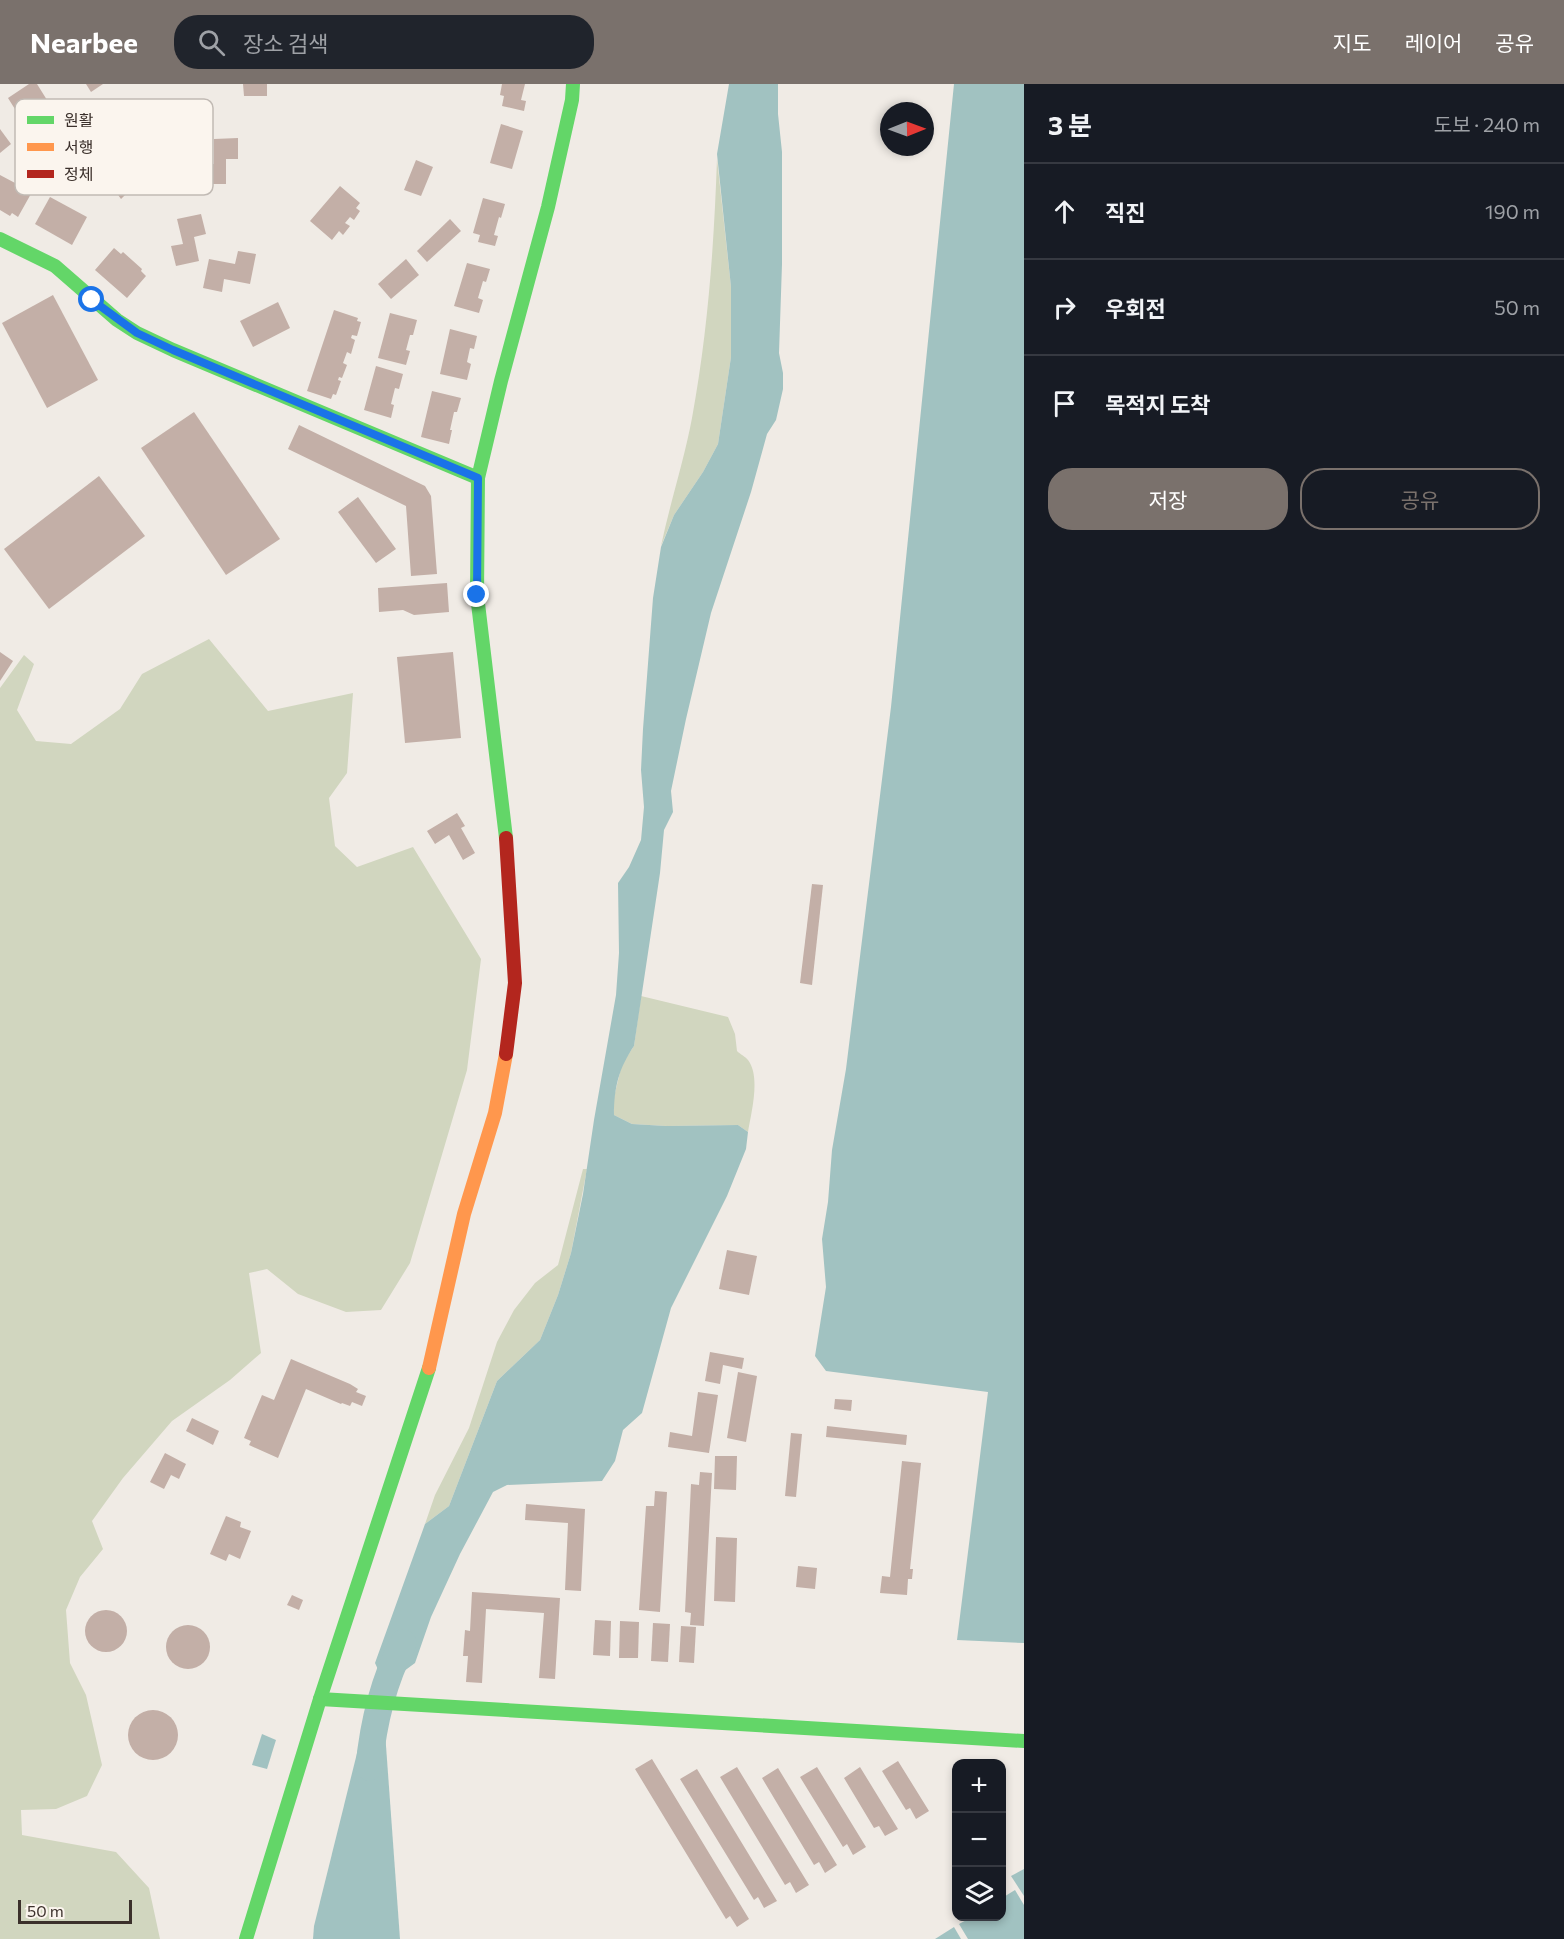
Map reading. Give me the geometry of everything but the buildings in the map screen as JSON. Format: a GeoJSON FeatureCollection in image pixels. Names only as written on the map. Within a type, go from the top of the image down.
{"type":"FeatureCollection","features":[{"type":"Feature","properties":{"kind":"main road"},"geometry":{"type":"LineString","coordinates":[[246,1939],[320,1699],[429,1370],[464,1214],[495,1113],[508,1045],[515,983],[508,857],[477,595],[478,478],[501,381],[548,207],[572,100],[573,84]]}},
{"type":"Feature","properties":{"kind":"main road"},"geometry":{"type":"LineString","coordinates":[[0,239],[55,266],[92,300],[137,333],[478,478]]}},
{"type":"Feature","properties":{"kind":"main road"},"geometry":{"type":"LineString","coordinates":[[320,1699],[1024,1741]]}},
{"type":"Feature","properties":{"kind":"green space"},"geometry":{"type":"Polygon","coordinates":[[[717,159],[731,287],[731,357],[718,444],[703,472],[674,515],[661,546],[689,434],[698,386],[712,256],[717,159]]]}},
{"type":"Feature","properties":{"kind":"green space"},"geometry":{"type":"Polygon","coordinates":[[[209,639],[268,711],[353,693],[347,773],[329,798],[335,846],[357,867],[413,847],[481,959],[467,1070],[410,1263],[381,1310],[346,1312],[298,1294],[267,1269],[249,1273],[261,1353],[230,1380],[172,1421],[123,1478],[92,1521],[103,1549],[80,1577],[66,1610],[70,1663],[86,1695],[102,1765],[87,1796],[56,1809],[21,1810],[22,1835],[116,1852],[149,1888],[160,1939],[0,1939],[0,688],[24,655],[34,664],[17,710],[36,741],[71,744],[120,709],[142,674],[209,639]]]}},
{"type":"Feature","properties":{"kind":"green space"},"geometry":{"type":"Polygon","coordinates":[[[641,996],[728,1017],[735,1034],[737,1051],[748,1060],[754,1076],[754,1095],[748,1132],[738,1125],[632,1124],[614,1115],[614,1097],[622,1064],[634,1046],[641,996]]]}},
{"type":"Feature","properties":{"kind":"green space"},"geometry":{"type":"Polygon","coordinates":[[[583,1169],[587,1169],[571,1253],[558,1295],[540,1340],[497,1381],[449,1506],[425,1524],[435,1495],[469,1428],[497,1342],[514,1310],[535,1283],[558,1265],[583,1169]]]}},
{"type":"Feature","properties":{"kind":"water"},"geometry":{"type":"Polygon","coordinates":[[[729,84],[778,84],[782,152],[779,353],[783,389],[776,420],[767,434],[751,492],[711,613],[686,719],[671,791],[673,812],[664,830],[660,873],[634,1046],[618,1078],[614,1115],[632,1124],[738,1125],[748,1132],[746,1149],[727,1196],[671,1308],[642,1413],[623,1430],[615,1461],[602,1481],[507,1485],[493,1492],[460,1554],[431,1617],[415,1663],[396,1677],[381,1676],[375,1663],[425,1524],[449,1506],[497,1381],[540,1340],[558,1295],[571,1253],[616,995],[619,953],[618,883],[629,867],[641,840],[644,807],[641,770],[643,729],[653,598],[661,547],[674,515],[703,472],[718,444],[731,357],[731,287],[717,154],[729,84]]]}},
{"type":"Feature","properties":{"kind":"water"},"geometry":{"type":"Polygon","coordinates":[[[954,84],[1024,84],[1024,1643],[957,1640],[988,1392],[826,1371],[815,1356],[826,1287],[822,1239],[828,1202],[832,1150],[846,1069],[891,707],[954,84]]]}},
{"type":"Feature","properties":{"kind":"water"},"geometry":{"type":"Polygon","coordinates":[[[363,1729],[385,1732],[400,1939],[313,1939],[314,1926],[363,1729]]]}},
{"type":"Feature","properties":{"kind":"water"},"geometry":{"type":"Polygon","coordinates":[[[262,1734],[276,1740],[267,1769],[252,1765],[262,1734]]]}},
{"type":"Feature","properties":{"kind":"water"},"geometry":{"type":"Polygon","coordinates":[[[1024,1869],[1024,1896],[1011,1876],[1024,1869]]]}},
{"type":"Feature","properties":{"kind":"water"},"geometry":{"type":"Polygon","coordinates":[[[1015,1890],[1024,1905],[1024,1939],[968,1939],[959,1924],[965,1921],[1006,1921],[1006,1896],[1015,1890]]]}},
{"type":"Feature","properties":{"kind":"water"},"geometry":{"type":"Polygon","coordinates":[[[954,1927],[961,1939],[935,1939],[954,1927]]]}},
{"type":"Feature","properties":{"kind":"waterway"},"geometry":{"type":"LineString","coordinates":[[369,1767],[380,1704],[403,1643]]}},
{"type":"Feature","properties":{"kind":"traffic: fast"},"geometry":{"type":"LineString","coordinates":[[506,838],[477,595],[478,478],[501,381],[548,207],[572,100],[573,84]]}},
{"type":"Feature","properties":{"kind":"traffic: fast"},"geometry":{"type":"LineString","coordinates":[[0,239],[55,266],[117,320],[137,333],[478,478]]}},
{"type":"Feature","properties":{"kind":"traffic: fast"},"geometry":{"type":"LineString","coordinates":[[246,1939],[320,1699],[429,1368]]}},
{"type":"Feature","properties":{"kind":"traffic: fast"},"geometry":{"type":"LineString","coordinates":[[320,1699],[1024,1741]]}},
{"type":"Feature","properties":{"kind":"traffic: slow"},"geometry":{"type":"LineString","coordinates":[[429,1368],[464,1214],[495,1113],[506,1054]]}},
{"type":"Feature","properties":{"kind":"traffic: jam"},"geometry":{"type":"LineString","coordinates":[[506,838],[515,983],[506,1054]]}},
{"type":"Feature","properties":{"kind":"route"},"geometry":{"type":"LineString","coordinates":[[92,300],[137,333],[173,350],[478,478],[477,595]]}}]}
